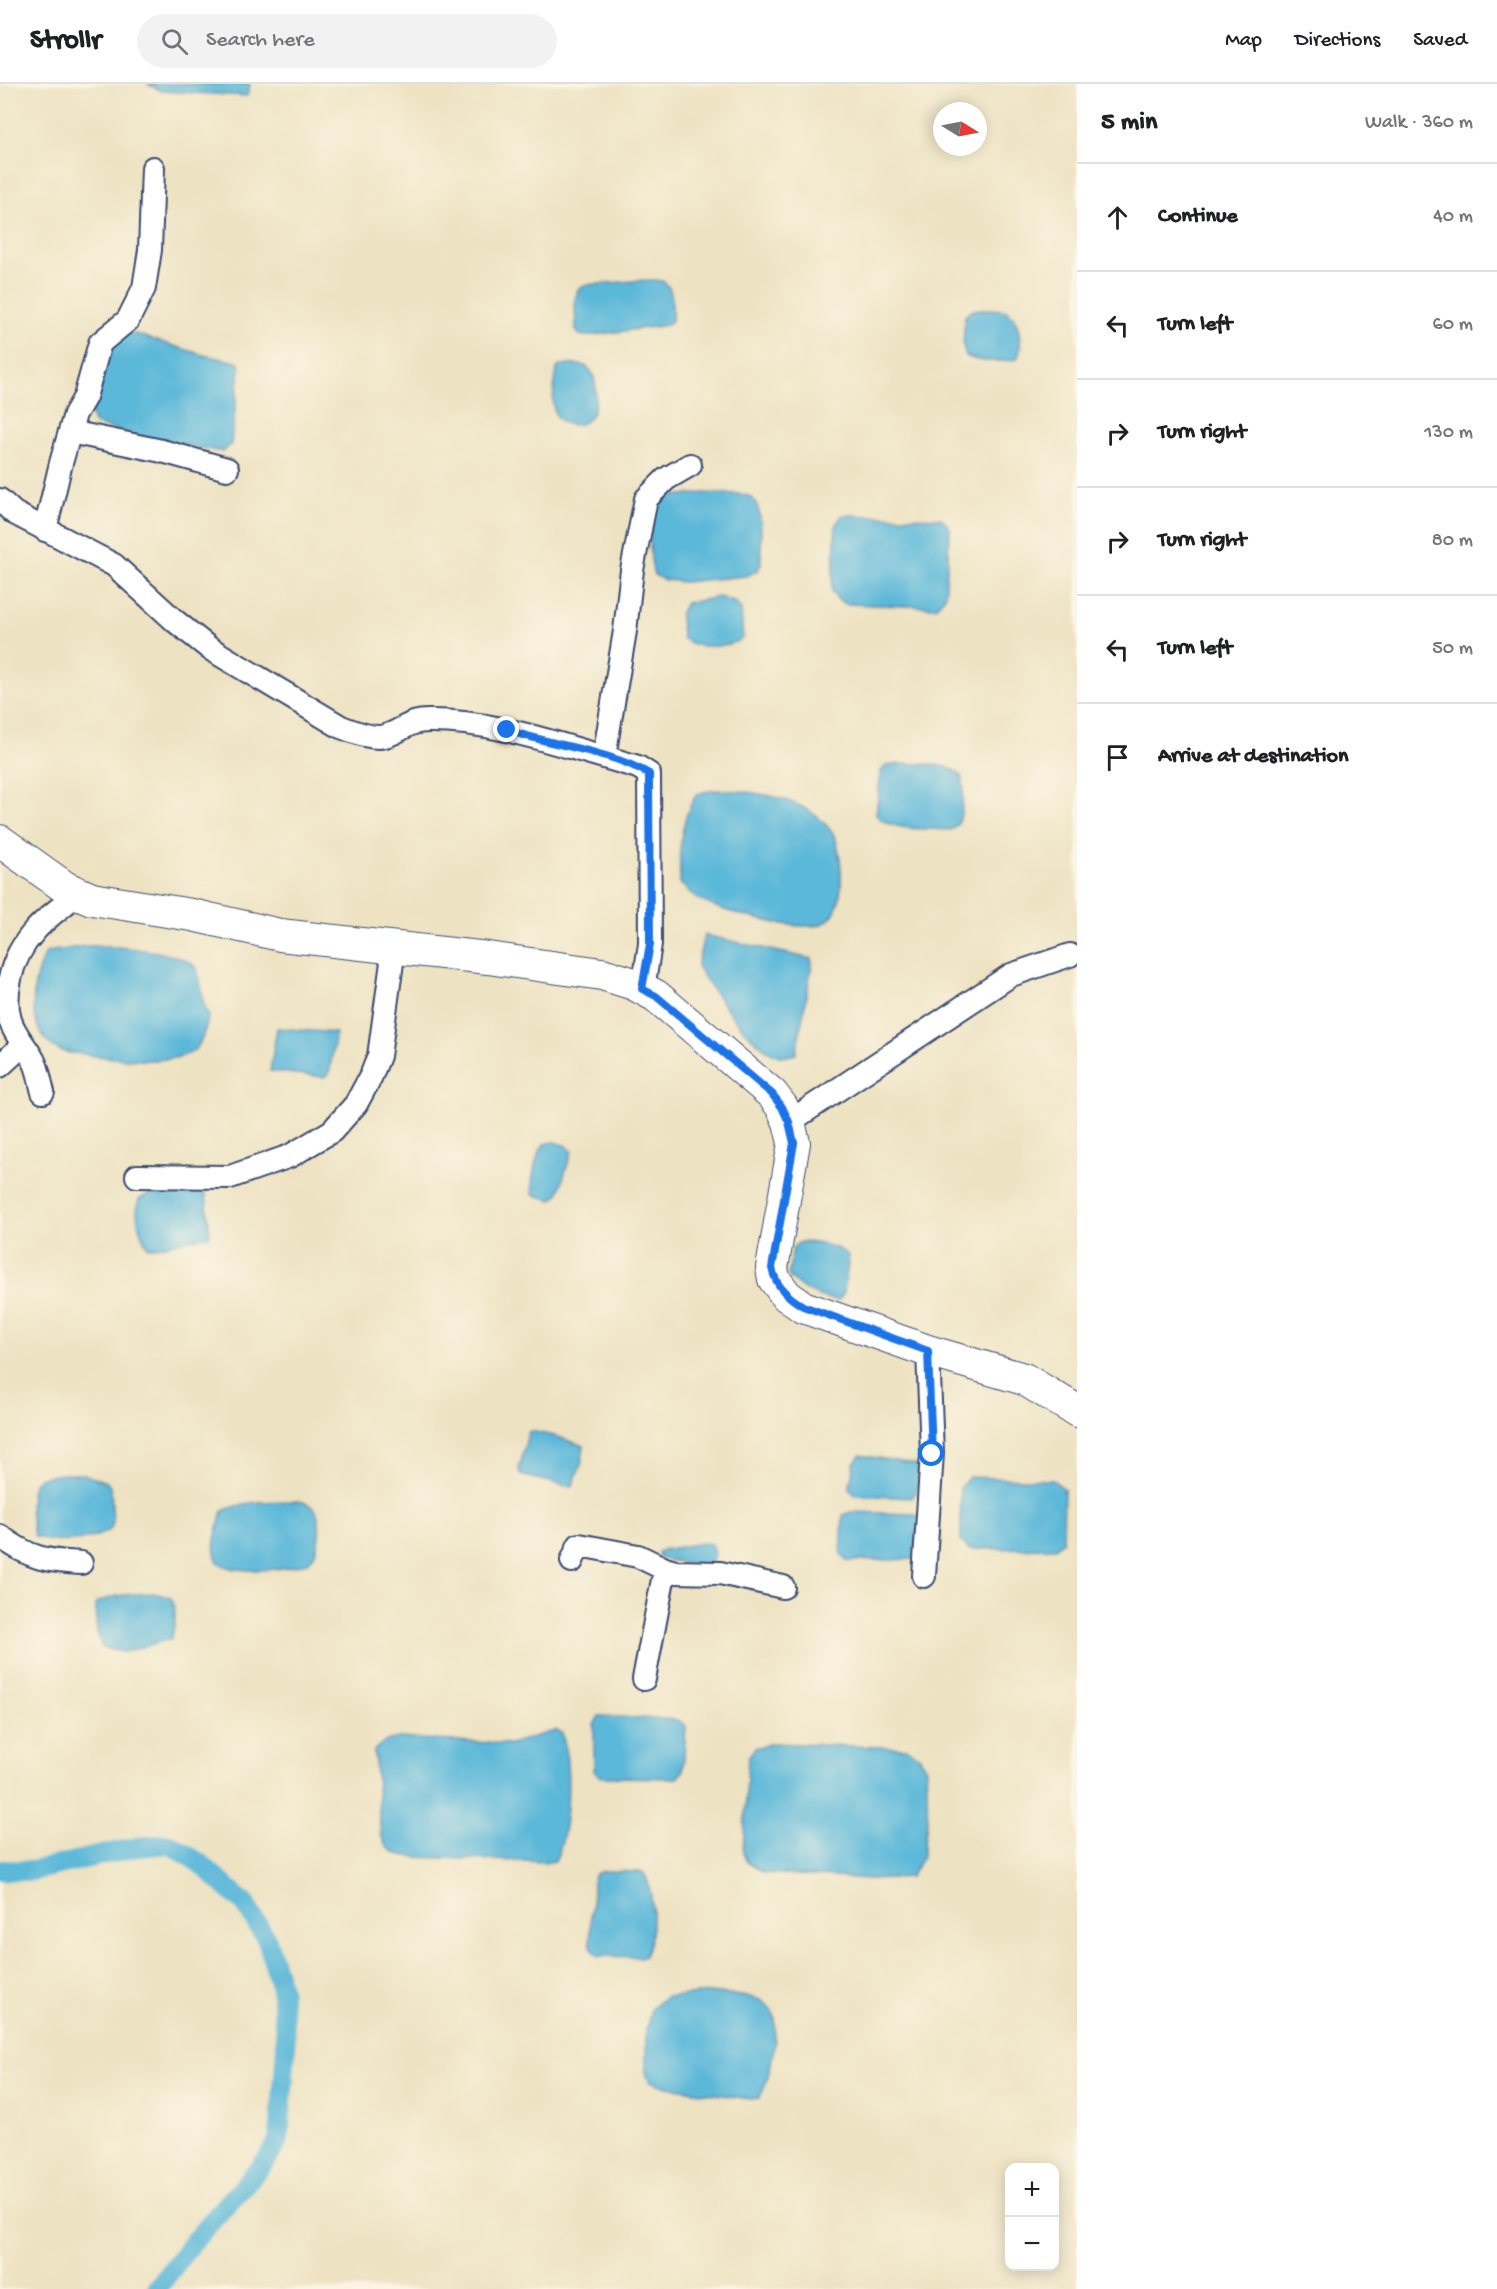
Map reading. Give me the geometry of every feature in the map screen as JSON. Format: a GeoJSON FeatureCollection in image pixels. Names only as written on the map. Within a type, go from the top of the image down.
{"type":"FeatureCollection","features":[{"type":"Feature","properties":{"kind":"street"},"geometry":{"type":"LineString","coordinates":[[45,530],[75,414],[85,397],[100,343],[128,320],[144,288],[150,250],[153,168]]}},
{"type":"Feature","properties":{"kind":"street"},"geometry":{"type":"LineString","coordinates":[[70,432],[162,451],[227,469]]}},
{"type":"Feature","properties":{"kind":"street"},"geometry":{"type":"LineString","coordinates":[[604,757],[625,631],[632,570],[646,499],[666,479],[690,465]]}},
{"type":"Feature","properties":{"kind":"street"},"geometry":{"type":"LineString","coordinates":[[0,500],[14,513],[114,565],[209,648],[341,727],[383,737],[398,731],[410,722],[428,720],[507,730],[638,767],[649,774],[650,944],[642,989]]}},
{"type":"Feature","properties":{"kind":"street"},"geometry":{"type":"LineString","coordinates":[[0,841],[78,894],[100,901],[192,915],[271,933],[488,958],[602,974],[634,984],[656,996],[765,1087],[782,1107],[789,1122],[794,1143],[772,1268],[774,1279],[787,1296],[803,1306],[928,1351],[1024,1379],[1077,1412]]}},
{"type":"Feature","properties":{"kind":"street"},"geometry":{"type":"LineString","coordinates":[[43,1092],[34,1061],[10,1020],[6,995],[13,964],[23,945],[42,921],[78,894]]}},
{"type":"Feature","properties":{"kind":"street"},"geometry":{"type":"LineString","coordinates":[[137,1176],[230,1177],[290,1156],[332,1131],[356,1104],[379,1056],[394,948]]}},
{"type":"Feature","properties":{"kind":"street"},"geometry":{"type":"LineString","coordinates":[[789,1122],[1011,975],[1070,955]]}},
{"type":"Feature","properties":{"kind":"street"},"geometry":{"type":"LineString","coordinates":[[0,1066],[23,1045]]}},
{"type":"Feature","properties":{"kind":"street"},"geometry":{"type":"LineString","coordinates":[[924,1576],[932,1454],[928,1351]]}},
{"type":"Feature","properties":{"kind":"street"},"geometry":{"type":"LineString","coordinates":[[0,1536],[36,1558],[81,1563]]}},
{"type":"Feature","properties":{"kind":"street"},"geometry":{"type":"LineString","coordinates":[[572,1561],[579,1545],[617,1550],[676,1572],[720,1573],[783,1587]]}},
{"type":"Feature","properties":{"kind":"street"},"geometry":{"type":"LineString","coordinates":[[644,1679],[665,1569]]}},
{"type":"Feature","properties":{"kind":"water"},"geometry":{"type":"Polygon","coordinates":[[[147,84],[250,84],[247,96],[162,91],[147,84]]]}},
{"type":"Feature","properties":{"kind":"water"},"geometry":{"type":"Polygon","coordinates":[[[662,281],[669,288],[672,299],[672,321],[667,325],[587,336],[580,335],[576,331],[575,300],[578,290],[585,285],[662,281]]]}},
{"type":"Feature","properties":{"kind":"water"},"geometry":{"type":"Polygon","coordinates":[[[997,309],[1011,314],[1019,333],[1020,348],[1017,359],[991,361],[966,356],[963,346],[965,316],[973,310],[997,309]]]}},
{"type":"Feature","properties":{"kind":"water"},"geometry":{"type":"Polygon","coordinates":[[[123,332],[203,355],[238,362],[240,368],[231,444],[223,452],[143,437],[95,424],[91,414],[115,337],[123,332]]]}},
{"type":"Feature","properties":{"kind":"water"},"geometry":{"type":"Polygon","coordinates":[[[562,365],[583,365],[593,375],[596,390],[595,405],[590,417],[580,424],[564,422],[559,419],[554,409],[553,394],[557,368],[562,365]]]}},
{"type":"Feature","properties":{"kind":"water"},"geometry":{"type":"Polygon","coordinates":[[[705,493],[738,494],[754,500],[761,526],[761,564],[757,571],[746,576],[684,582],[665,580],[654,575],[650,539],[655,502],[667,496],[705,493]]]}},
{"type":"Feature","properties":{"kind":"water"},"geometry":{"type":"Polygon","coordinates":[[[843,515],[941,518],[950,528],[945,597],[936,607],[846,604],[838,600],[832,591],[836,524],[843,515]]]}},
{"type":"Feature","properties":{"kind":"water"},"geometry":{"type":"Polygon","coordinates":[[[719,597],[734,602],[741,609],[743,638],[721,646],[704,646],[682,638],[680,613],[686,603],[719,597]]]}},
{"type":"Feature","properties":{"kind":"water"},"geometry":{"type":"Polygon","coordinates":[[[897,764],[943,766],[958,773],[962,779],[964,793],[956,826],[950,830],[910,828],[890,824],[876,814],[881,771],[886,766],[897,764]]]}},
{"type":"Feature","properties":{"kind":"water"},"geometry":{"type":"Polygon","coordinates":[[[713,790],[763,794],[779,798],[810,811],[823,821],[835,839],[841,868],[839,902],[835,912],[828,920],[814,926],[798,926],[740,915],[707,903],[680,883],[680,848],[683,826],[697,794],[713,790]]]}},
{"type":"Feature","properties":{"kind":"water"},"geometry":{"type":"Polygon","coordinates":[[[704,935],[811,959],[796,1054],[782,1056],[774,1054],[752,1038],[731,1015],[697,967],[704,935]]]}},
{"type":"Feature","properties":{"kind":"water"},"geometry":{"type":"Polygon","coordinates":[[[85,946],[146,950],[163,953],[191,963],[197,970],[204,1004],[209,1015],[203,1035],[195,1049],[181,1056],[167,1059],[137,1060],[64,1052],[48,1042],[40,1032],[34,1005],[36,976],[41,963],[47,952],[85,946]]]}},
{"type":"Feature","properties":{"kind":"water"},"geometry":{"type":"Polygon","coordinates":[[[277,1028],[336,1033],[329,1074],[324,1077],[270,1071],[277,1028]]]}},
{"type":"Feature","properties":{"kind":"water"},"geometry":{"type":"Polygon","coordinates":[[[554,1142],[567,1146],[572,1151],[558,1195],[552,1200],[533,1195],[532,1183],[534,1168],[541,1149],[544,1144],[554,1142]]]}},
{"type":"Feature","properties":{"kind":"water"},"geometry":{"type":"Polygon","coordinates":[[[201,1189],[206,1194],[210,1235],[148,1247],[138,1224],[139,1199],[152,1193],[201,1189]]]}},
{"type":"Feature","properties":{"kind":"water"},"geometry":{"type":"Polygon","coordinates":[[[800,1242],[833,1247],[849,1257],[844,1292],[839,1300],[811,1292],[788,1275],[793,1247],[800,1242]]]}},
{"type":"Feature","properties":{"kind":"water"},"geometry":{"type":"Polygon","coordinates":[[[530,1431],[555,1436],[584,1446],[581,1465],[572,1487],[521,1475],[519,1470],[530,1431]]]}},
{"type":"Feature","properties":{"kind":"water"},"geometry":{"type":"Polygon","coordinates":[[[860,1455],[915,1464],[918,1481],[915,1495],[912,1498],[855,1495],[849,1489],[854,1463],[860,1455]]]}},
{"type":"Feature","properties":{"kind":"water"},"geometry":{"type":"Polygon","coordinates":[[[83,1474],[107,1482],[111,1489],[113,1523],[110,1530],[82,1540],[72,1541],[52,1541],[34,1536],[30,1504],[32,1488],[40,1478],[83,1474]]]}},
{"type":"Feature","properties":{"kind":"water"},"geometry":{"type":"Polygon","coordinates":[[[969,1477],[1053,1480],[1064,1489],[1063,1541],[1055,1548],[969,1549],[961,1541],[960,1487],[969,1477]]]}},
{"type":"Feature","properties":{"kind":"water"},"geometry":{"type":"Polygon","coordinates":[[[299,1501],[311,1505],[318,1517],[318,1542],[313,1557],[309,1561],[291,1567],[246,1570],[222,1565],[217,1560],[214,1548],[223,1511],[251,1503],[299,1501]]]}},
{"type":"Feature","properties":{"kind":"water"},"geometry":{"type":"Polygon","coordinates":[[[850,1512],[915,1514],[920,1519],[914,1559],[848,1561],[841,1555],[843,1515],[850,1512]]]}},
{"type":"Feature","properties":{"kind":"water"},"geometry":{"type":"Polygon","coordinates":[[[703,1543],[711,1544],[713,1551],[712,1560],[705,1567],[659,1558],[658,1553],[662,1550],[703,1543]]]}},
{"type":"Feature","properties":{"kind":"water"},"geometry":{"type":"Polygon","coordinates":[[[153,1593],[170,1597],[173,1602],[175,1618],[171,1639],[124,1652],[103,1648],[97,1632],[96,1603],[117,1596],[153,1593]]]}},
{"type":"Feature","properties":{"kind":"water"},"geometry":{"type":"Polygon","coordinates":[[[599,1716],[678,1720],[686,1726],[683,1771],[677,1778],[601,1777],[594,1771],[594,1725],[599,1716]]]}},
{"type":"Feature","properties":{"kind":"water"},"geometry":{"type":"Polygon","coordinates":[[[557,1730],[562,1733],[565,1746],[568,1798],[564,1833],[555,1861],[416,1857],[398,1854],[387,1846],[381,1835],[374,1751],[382,1743],[399,1738],[510,1744],[557,1730]]]}},
{"type":"Feature","properties":{"kind":"water"},"geometry":{"type":"Polygon","coordinates":[[[772,1743],[908,1748],[920,1757],[926,1768],[928,1815],[922,1858],[910,1877],[871,1879],[764,1873],[747,1862],[743,1853],[748,1757],[755,1748],[772,1743]]]}},
{"type":"Feature","properties":{"kind":"water"},"geometry":{"type":"Polygon","coordinates":[[[603,1871],[643,1872],[647,1879],[650,1889],[652,1927],[648,1950],[644,1957],[599,1956],[593,1951],[590,1943],[593,1880],[595,1874],[603,1871]]]}},
{"type":"Feature","properties":{"kind":"water"},"geometry":{"type":"Polygon","coordinates":[[[711,1993],[758,1999],[766,2004],[773,2013],[775,2033],[772,2058],[759,2098],[750,2099],[667,2087],[650,2081],[646,2074],[646,2030],[652,2007],[666,1997],[711,1993]]]}},
{"type":"Feature","properties":{"kind":"waterway"},"geometry":{"type":"LineString","coordinates":[[0,1870],[32,1871],[137,1847],[170,1844],[201,1864],[245,1904],[267,1940],[281,1988],[286,2048],[279,2139],[266,2161],[190,2245],[157,2289]]}},
{"type":"Feature","properties":{"kind":"route"},"geometry":{"type":"LineString","coordinates":[[507,730],[638,767],[649,774],[650,944],[642,989],[656,996],[750,1074],[772,1094],[782,1107],[789,1122],[794,1143],[772,1268],[774,1279],[787,1296],[803,1306],[928,1351],[932,1454]]}}]}
